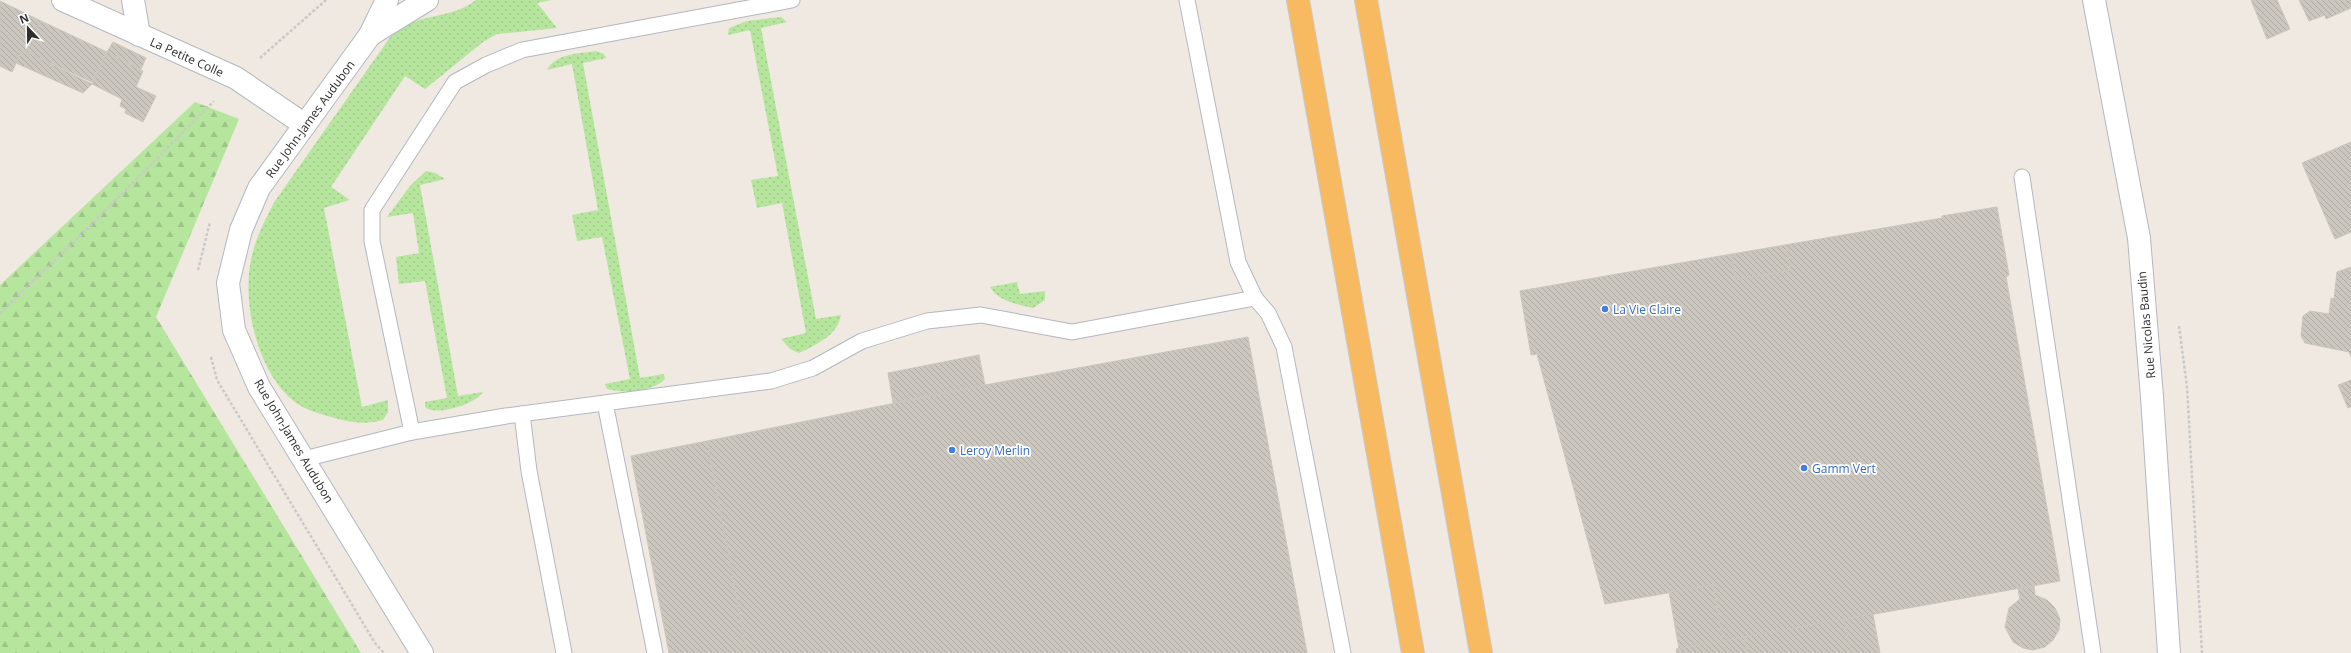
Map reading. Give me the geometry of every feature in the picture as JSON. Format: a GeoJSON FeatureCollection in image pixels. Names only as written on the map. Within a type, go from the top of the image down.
{"type":"FeatureCollection","features":[{"type":"Feature","properties":{"kind":"highway"},"geometry":{"type":"LineString","coordinates":[[1298,0],[1413,653]]}},
{"type":"Feature","properties":{"kind":"highway"},"geometry":{"type":"LineString","coordinates":[[1366,0],[1482,653]]}},
{"type":"Feature","properties":{"kind":"street","name":"La Petite Colle"},"geometry":{"type":"LineString","coordinates":[[62,0],[236,78],[305,125]]}},
{"type":"Feature","properties":{"kind":"street"},"geometry":{"type":"LineString","coordinates":[[133,0],[138,35]]}},
{"type":"Feature","properties":{"kind":"street","name":"Rue John-James Audubon"},"geometry":{"type":"LineString","coordinates":[[387,0],[370,35],[260,188],[241,230],[228,283],[234,330],[259,387],[422,653]]}},
{"type":"Feature","properties":{"kind":"street","name":"Rue John-James Audubon"},"geometry":{"type":"LineString","coordinates":[[370,35],[427,0]]}},
{"type":"Feature","properties":{"kind":"street","name":"Rue Nicolas Baudin"},"geometry":{"type":"LineString","coordinates":[[2094,0],[2139,238],[2152,398],[2169,653]]}},
{"type":"Feature","properties":{"kind":"lane"},"geometry":{"type":"LineString","coordinates":[[412,432],[372,241],[372,210],[455,82],[486,65],[522,50],[792,0]]}},
{"type":"Feature","properties":{"kind":"lane"},"geometry":{"type":"LineString","coordinates":[[1187,0],[1238,262],[1255,298],[1268,313],[1284,347],[1343,653]]}},
{"type":"Feature","properties":{"kind":"lane"},"geometry":{"type":"LineString","coordinates":[[2022,177],[2093,653]]}},
{"type":"Feature","properties":{"kind":"lane"},"geometry":{"type":"LineString","coordinates":[[304,459],[412,432],[522,414],[771,381],[813,368],[862,341],[927,321],[981,315],[1072,332],[1255,298]]}},
{"type":"Feature","properties":{"kind":"lane"},"geometry":{"type":"LineString","coordinates":[[605,403],[655,653]]}},
{"type":"Feature","properties":{"kind":"lane"},"geometry":{"type":"LineString","coordinates":[[522,414],[529,471],[564,653]]}},
{"type":"Feature","properties":{"kind":"path"},"geometry":{"type":"LineString","coordinates":[[0,312],[83,233],[236,78],[326,0]]}},
{"type":"Feature","properties":{"kind":"path"},"geometry":{"type":"LineString","coordinates":[[198,271],[208,226],[211,220]]}},
{"type":"Feature","properties":{"kind":"path"},"geometry":{"type":"LineString","coordinates":[[209,350],[217,380],[375,643],[384,653]]}},
{"type":"Feature","properties":{"kind":"green space"},"geometry":{"type":"Polygon","coordinates":[[[476,0],[552,0],[537,3],[557,28],[497,34],[483,42],[425,89],[405,76],[331,187],[350,200],[324,208],[362,407],[388,400],[388,412],[383,420],[360,423],[339,419],[310,410],[301,406],[289,397],[278,384],[268,369],[255,333],[251,314],[249,277],[253,252],[264,222],[275,201],[391,36],[409,24],[452,12],[476,0]]]}},
{"type":"Feature","properties":{"kind":"green space"},"geometry":{"type":"Polygon","coordinates":[[[781,17],[787,22],[761,28],[816,319],[841,315],[839,322],[831,334],[819,343],[799,353],[790,349],[781,339],[806,333],[782,203],[757,208],[751,180],[778,176],[750,30],[728,35],[729,28],[747,21],[781,17]]]}},
{"type":"Feature","properties":{"kind":"green space"},"geometry":{"type":"Polygon","coordinates":[[[596,51],[604,54],[606,58],[583,63],[640,378],[664,374],[665,379],[653,387],[638,391],[614,391],[607,389],[605,384],[630,379],[602,237],[577,241],[572,215],[598,210],[572,64],[547,70],[551,64],[562,57],[596,51]]]}},
{"type":"Feature","properties":{"kind":"green space"},"geometry":{"type":"Polygon","coordinates":[[[195,102],[239,119],[156,317],[361,653],[0,653],[0,285],[195,102]]]}},
{"type":"Feature","properties":{"kind":"green space"},"geometry":{"type":"Polygon","coordinates":[[[426,171],[435,173],[445,179],[420,185],[458,396],[483,392],[472,401],[464,405],[437,411],[430,410],[425,407],[425,402],[447,398],[425,281],[399,284],[396,257],[419,253],[413,213],[387,217],[410,186],[426,171]]]}},
{"type":"Feature","properties":{"kind":"green space"},"geometry":{"type":"Polygon","coordinates":[[[1017,282],[1020,294],[1045,291],[1045,300],[1033,308],[1009,302],[998,296],[990,287],[1017,282]]]}},
{"type":"Feature","properties":{"kind":"building"},"geometry":{"type":"Polygon","coordinates":[[[2251,0],[2277,0],[2290,29],[2267,39],[2251,0]]]}},
{"type":"Feature","properties":{"kind":"building"},"geometry":{"type":"Polygon","coordinates":[[[2299,0],[2351,0],[2351,8],[2326,19],[2325,15],[2309,21],[2299,0]]]}},
{"type":"Feature","properties":{"kind":"building"},"geometry":{"type":"Polygon","coordinates":[[[0,1],[41,21],[26,52],[21,52],[12,72],[0,66],[0,1]]]}},
{"type":"Feature","properties":{"kind":"building"},"geometry":{"type":"Polygon","coordinates":[[[41,21],[107,52],[92,82],[26,52],[41,21]]]}},
{"type":"Feature","properties":{"kind":"building"},"geometry":{"type":"Polygon","coordinates":[[[113,42],[146,58],[141,69],[107,52],[113,42]]]}},
{"type":"Feature","properties":{"kind":"building"},"geometry":{"type":"Polygon","coordinates":[[[21,52],[26,52],[92,84],[83,93],[16,63],[21,52]]]}},
{"type":"Feature","properties":{"kind":"building"},"geometry":{"type":"Polygon","coordinates":[[[107,52],[143,71],[136,87],[156,96],[143,122],[125,113],[126,109],[120,106],[122,99],[92,84],[107,52]]]}},
{"type":"Feature","properties":{"kind":"building"},"geometry":{"type":"Polygon","coordinates":[[[2351,142],[2351,232],[2335,239],[2302,163],[2351,142]]]}},
{"type":"Feature","properties":{"kind":"building","name":"Gamm Vert"},"geometry":{"type":"Polygon","coordinates":[[[1997,207],[2009,275],[2006,277],[2060,581],[1723,641],[1713,585],[1605,604],[1537,354],[1531,355],[1520,291],[1732,254],[1735,280],[1791,270],[1785,245],[1997,207]]]}},
{"type":"Feature","properties":{"kind":"building"},"geometry":{"type":"Polygon","coordinates":[[[1785,245],[1791,270],[1735,280],[1732,254],[1785,245]]]}},
{"type":"Feature","properties":{"kind":"building"},"geometry":{"type":"Polygon","coordinates":[[[2351,267],[2351,357],[2349,352],[2305,343],[2301,336],[2303,316],[2310,311],[2329,314],[2331,298],[2334,299],[2337,272],[2351,267]]]}},
{"type":"Feature","properties":{"kind":"building"},"geometry":{"type":"Polygon","coordinates":[[[1248,337],[1307,653],[747,653],[707,441],[985,385],[1248,337]]]}},
{"type":"Feature","properties":{"kind":"building"},"geometry":{"type":"Polygon","coordinates":[[[979,355],[985,385],[893,403],[888,373],[979,355]]]}},
{"type":"Feature","properties":{"kind":"building"},"geometry":{"type":"Polygon","coordinates":[[[2351,380],[2351,407],[2348,408],[2338,385],[2351,380]]]}},
{"type":"Feature","properties":{"kind":"building"},"geometry":{"type":"Polygon","coordinates":[[[707,441],[747,653],[669,653],[631,456],[707,441]]]}},
{"type":"Feature","properties":{"kind":"building"},"geometry":{"type":"Polygon","coordinates":[[[1713,585],[1723,641],[1679,649],[1669,592],[1713,585]]]}},
{"type":"Feature","properties":{"kind":"building"},"geometry":{"type":"Polygon","coordinates":[[[2034,586],[2035,595],[2047,600],[2055,608],[2060,619],[2059,630],[2053,640],[2045,647],[2033,650],[2023,648],[2013,642],[2005,627],[2009,608],[2020,599],[2018,589],[2034,586]]]}},
{"type":"Feature","properties":{"kind":"building"},"geometry":{"type":"Polygon","coordinates":[[[1873,614],[1880,653],[1851,653],[1844,619],[1873,614]]]}},
{"type":"Feature","properties":{"kind":"building"},"geometry":{"type":"Polygon","coordinates":[[[1844,619],[1851,653],[1747,653],[1744,637],[1844,619]]]}},
{"type":"Feature","properties":{"kind":"building"},"geometry":{"type":"Polygon","coordinates":[[[1744,637],[1747,653],[1677,653],[1676,649],[1744,637]]]}},
{"type":"Feature","properties":{"kind":"place","name":"La Vie Claire"},"geometry":{"type":"Point","coordinates":[1605,309]}},
{"type":"Feature","properties":{"kind":"place","name":"Leroy Merlin"},"geometry":{"type":"Point","coordinates":[952,450]}},
{"type":"Feature","properties":{"kind":"place","name":"Gamm Vert"},"geometry":{"type":"Point","coordinates":[1804,468]}}]}
